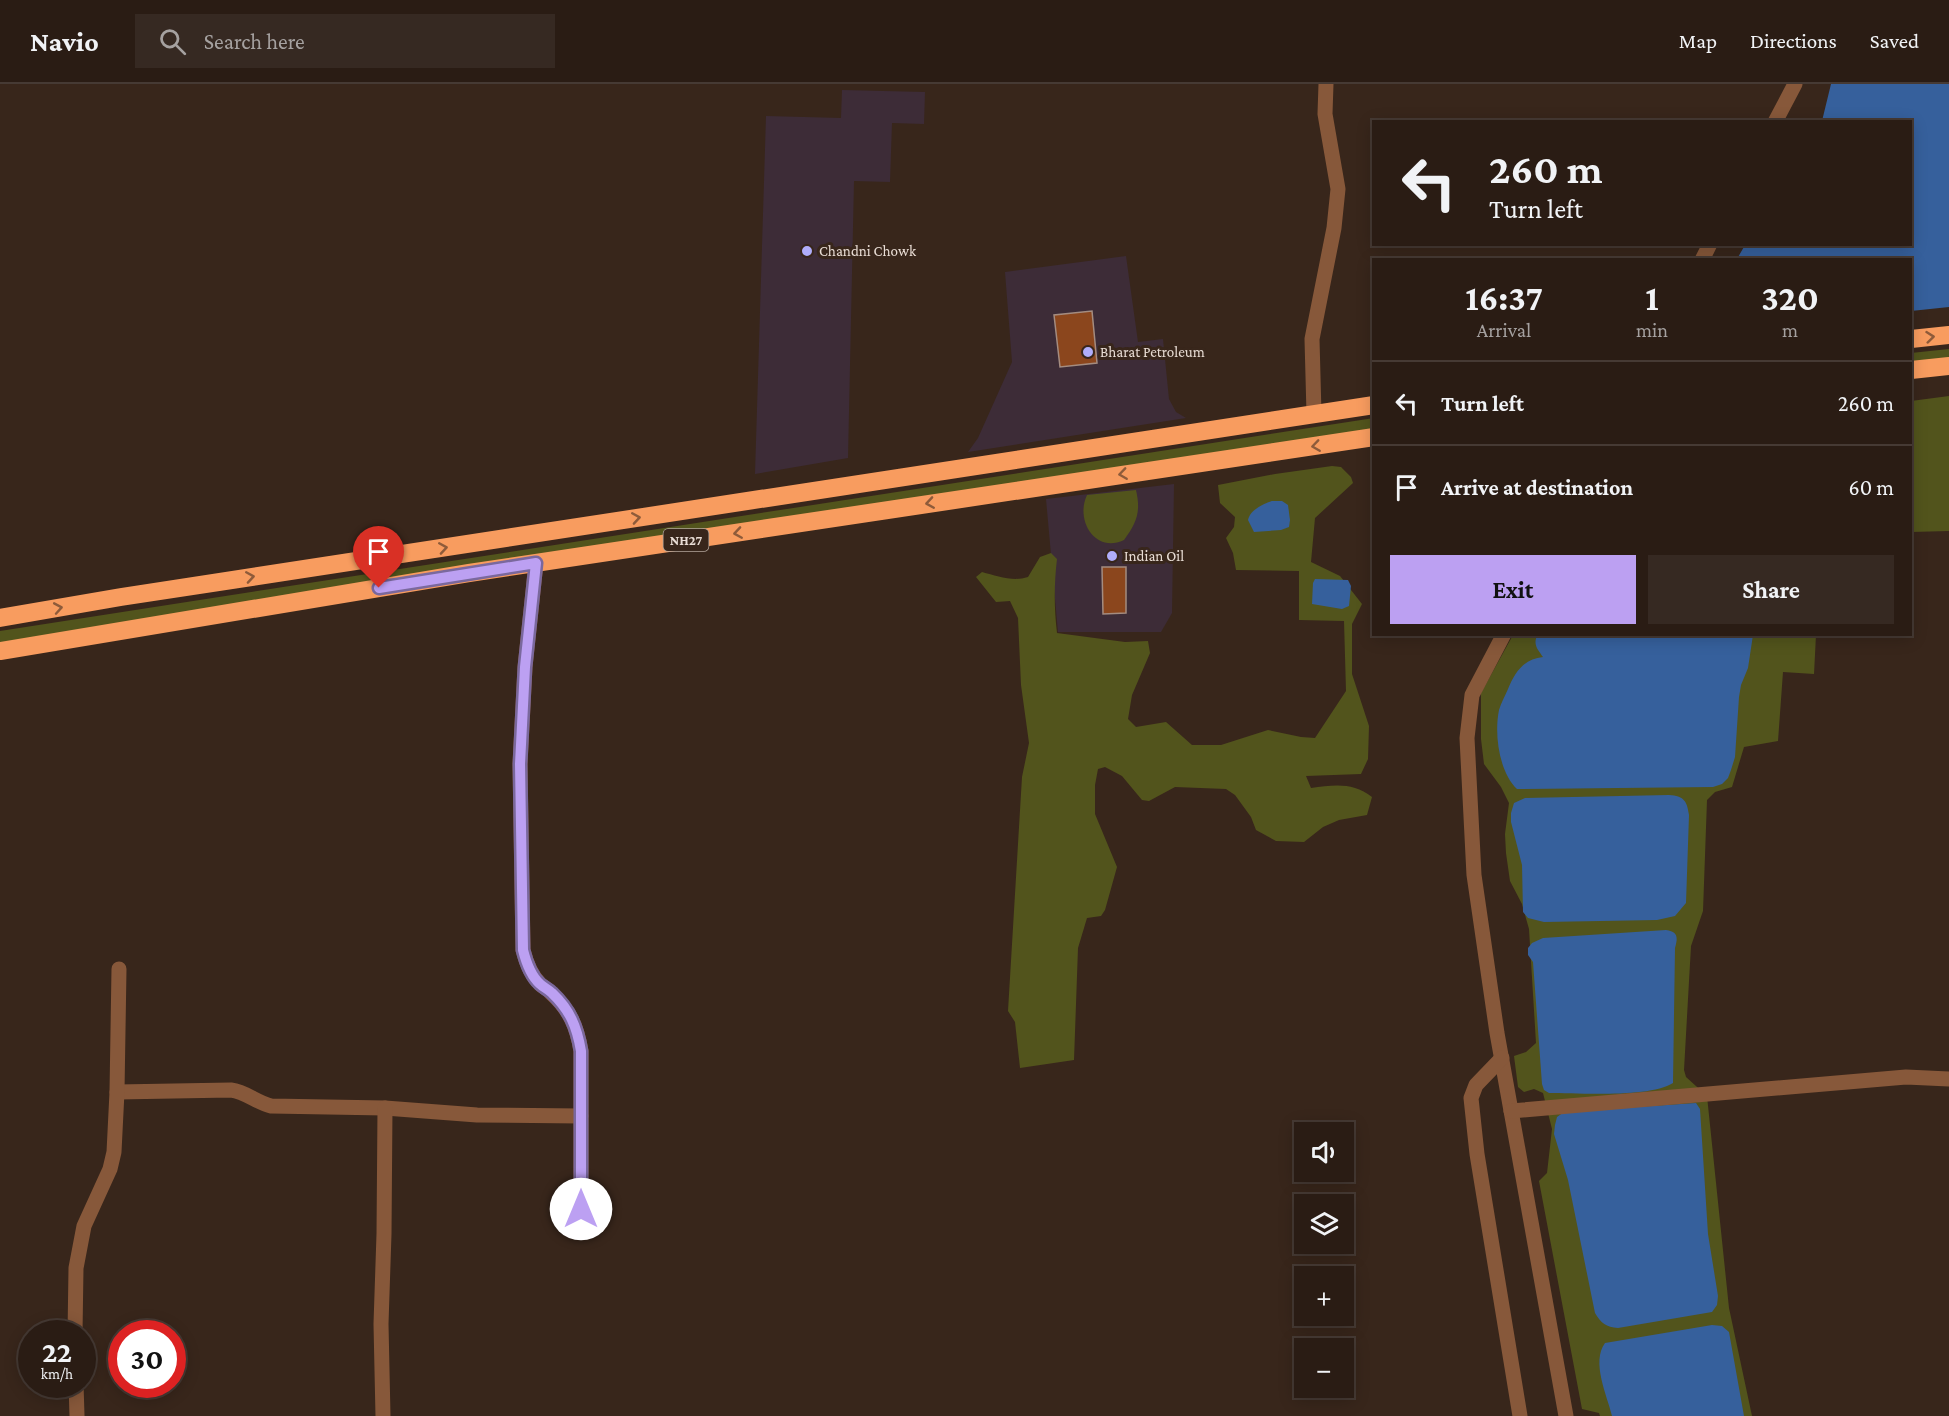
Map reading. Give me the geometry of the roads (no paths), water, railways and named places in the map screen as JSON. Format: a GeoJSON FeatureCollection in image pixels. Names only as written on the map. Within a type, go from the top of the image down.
{"type":"FeatureCollection","features":[{"type":"Feature","properties":{"kind":"highway"},"geometry":{"type":"LineString","coordinates":[[1912,339],[1949,335]]}},
{"type":"Feature","properties":{"kind":"highway"},"geometry":{"type":"LineString","coordinates":[[1912,370],[1949,366]]}},
{"type":"Feature","properties":{"kind":"highway","name":"NH27"},"geometry":{"type":"LineString","coordinates":[[0,618],[144,593],[1372,405]]}},
{"type":"Feature","properties":{"kind":"highway","name":"NH27"},"geometry":{"type":"LineString","coordinates":[[0,651],[536,563],[1372,437]]}},
{"type":"Feature","properties":{"kind":"street"},"geometry":{"type":"LineString","coordinates":[[1314,414],[1312,339],[1334,228],[1338,189],[1325,114],[1326,84]]}},
{"type":"Feature","properties":{"kind":"street"},"geometry":{"type":"LineString","coordinates":[[1776,120],[1795,84]]}},
{"type":"Feature","properties":{"kind":"street"},"geometry":{"type":"LineString","coordinates":[[536,563],[525,667],[520,764],[523,950],[526,962],[538,983],[552,993],[578,1030],[581,1051],[581,1209]]}},
{"type":"Feature","properties":{"kind":"street"},"geometry":{"type":"LineString","coordinates":[[1503,636],[1472,695],[1467,738],[1474,875],[1511,1111],[1566,1416]]}},
{"type":"Feature","properties":{"kind":"street"},"geometry":{"type":"LineString","coordinates":[[75,1320],[76,1268],[84,1226],[110,1169],[114,1152],[119,969]]}},
{"type":"Feature","properties":{"kind":"street"},"geometry":{"type":"LineString","coordinates":[[1502,1058],[1476,1085],[1471,1098],[1477,1154],[1520,1416]]}},
{"type":"Feature","properties":{"kind":"street"},"geometry":{"type":"LineString","coordinates":[[1511,1111],[1906,1077],[1949,1079]]}},
{"type":"Feature","properties":{"kind":"street"},"geometry":{"type":"LineString","coordinates":[[117,1092],[231,1090],[239,1091],[259,1103],[271,1106],[385,1108],[477,1115],[581,1116]]}},
{"type":"Feature","properties":{"kind":"street"},"geometry":{"type":"LineString","coordinates":[[383,1416],[381,1324],[385,1108]]}},
{"type":"Feature","properties":{"kind":"street"},"geometry":{"type":"LineString","coordinates":[[76,1398],[77,1416]]}},
{"type":"Feature","properties":{"kind":"water"},"geometry":{"type":"Polygon","coordinates":[[[1831,84],[1949,84],[1949,307],[1912,311],[1912,258],[1738,258],[1744,246],[1912,246],[1912,120],[1822,120],[1831,84]]]}},
{"type":"Feature","properties":{"kind":"water"},"geometry":{"type":"Polygon","coordinates":[[[1272,501],[1282,501],[1288,505],[1289,527],[1281,530],[1254,532],[1248,520],[1249,516],[1257,508],[1272,501]]]}},
{"type":"Feature","properties":{"kind":"water"},"geometry":{"type":"Polygon","coordinates":[[[1315,579],[1348,580],[1351,586],[1349,606],[1342,609],[1312,604],[1315,579]]]}},
{"type":"Feature","properties":{"kind":"water"},"geometry":{"type":"Polygon","coordinates":[[[1537,636],[1753,636],[1748,668],[1739,697],[1735,757],[1728,778],[1722,784],[1713,787],[1517,789],[1506,773],[1499,752],[1497,730],[1499,710],[1517,672],[1531,660],[1543,657],[1536,644],[1537,636]]]}},
{"type":"Feature","properties":{"kind":"water"},"geometry":{"type":"Polygon","coordinates":[[[1669,795],[1684,800],[1689,815],[1686,903],[1675,916],[1657,920],[1544,922],[1528,918],[1523,912],[1522,865],[1511,822],[1514,803],[1525,798],[1669,795]]]}},
{"type":"Feature","properties":{"kind":"water"},"geometry":{"type":"Polygon","coordinates":[[[1666,930],[1673,932],[1677,938],[1673,1083],[1662,1088],[1631,1093],[1549,1093],[1544,1090],[1533,962],[1528,955],[1528,948],[1532,943],[1543,938],[1666,930]]]}},
{"type":"Feature","properties":{"kind":"water"},"geometry":{"type":"Polygon","coordinates":[[[1696,1103],[1700,1109],[1708,1234],[1718,1296],[1717,1305],[1712,1312],[1618,1328],[1607,1325],[1595,1313],[1568,1180],[1554,1134],[1557,1117],[1564,1112],[1696,1103]]]}},
{"type":"Feature","properties":{"kind":"water"},"geometry":{"type":"Polygon","coordinates":[[[1712,1325],[1722,1326],[1729,1332],[1744,1416],[1612,1416],[1599,1359],[1605,1343],[1712,1325]]]}},
{"type":"Feature","properties":{"kind":"place","name":"Chandni Chowk"},"geometry":{"type":"Point","coordinates":[807,251]}},
{"type":"Feature","properties":{"kind":"place","name":"Bharat Petroleum"},"geometry":{"type":"Point","coordinates":[1088,352]}},
{"type":"Feature","properties":{"kind":"place","name":"Indian Oil"},"geometry":{"type":"Point","coordinates":[1112,556]}}]}
